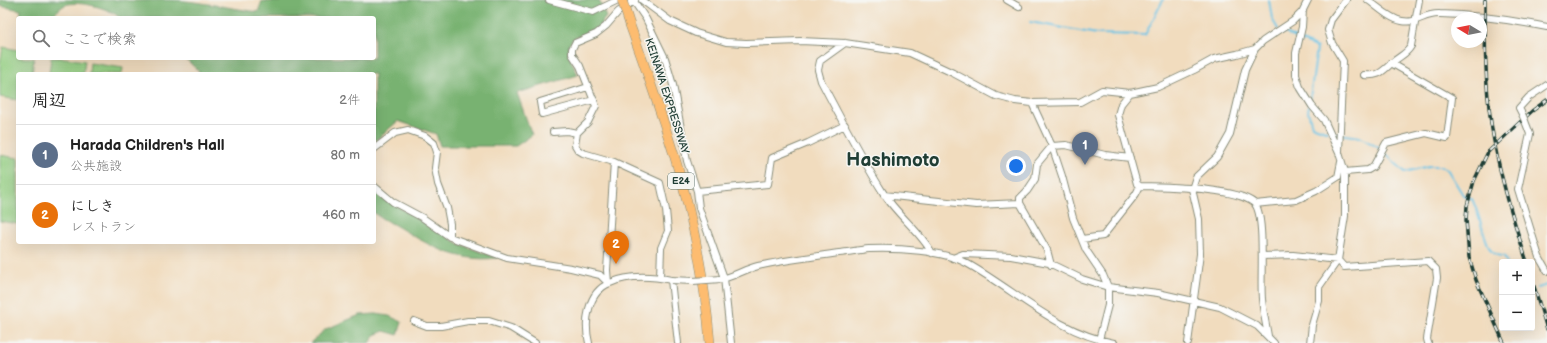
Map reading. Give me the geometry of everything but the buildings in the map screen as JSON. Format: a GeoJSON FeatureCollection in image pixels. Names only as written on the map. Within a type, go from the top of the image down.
{"type":"FeatureCollection","features":[{"type":"Feature","properties":{"kind":"highway","name":"KEINAWA EXPRESSWAY"},"geometry":{"type":"LineString","coordinates":[[622,0],[675,159],[688,208],[699,259],[708,313],[710,343]]}},
{"type":"Feature","properties":{"kind":"street"},"geometry":{"type":"LineString","coordinates":[[549,0],[593,12],[618,0]]}},
{"type":"Feature","properties":{"kind":"street"},"geometry":{"type":"LineString","coordinates":[[602,0],[604,8]]}},
{"type":"Feature","properties":{"kind":"street"},"geometry":{"type":"LineString","coordinates":[[642,0],[670,20],[696,33],[726,42],[746,43],[800,41],[845,44],[910,53],[953,73],[996,96],[1015,102],[1080,102],[1102,90],[1130,92],[1158,87],[1214,59],[1255,49]]}},
{"type":"Feature","properties":{"kind":"street"},"geometry":{"type":"LineString","coordinates":[[1007,0],[1019,7]]}},
{"type":"Feature","properties":{"kind":"street"},"geometry":{"type":"LineString","coordinates":[[1188,343],[1200,254],[1199,219],[1192,189],[1196,176],[1217,156],[1230,134],[1245,70],[1255,49],[1263,41],[1293,21],[1303,10],[1308,0]]}},
{"type":"Feature","properties":{"kind":"street"},"geometry":{"type":"LineString","coordinates":[[1339,153],[1343,61],[1332,43],[1328,30],[1331,20],[1346,0]]}},
{"type":"Feature","properties":{"kind":"street"},"geometry":{"type":"LineString","coordinates":[[1368,0],[1395,19],[1416,22],[1428,14],[1440,14],[1506,18],[1547,27]]}},
{"type":"Feature","properties":{"kind":"street"},"geometry":{"type":"LineString","coordinates":[[1364,75],[1372,76],[1386,70],[1391,63],[1407,53],[1411,46],[1419,0]]}},
{"type":"Feature","properties":{"kind":"street"},"geometry":{"type":"LineString","coordinates":[[660,278],[661,248],[668,230],[666,210],[660,182],[614,162],[583,153],[578,150],[575,145],[577,133],[588,122],[596,106],[580,66],[572,54],[573,46],[575,43],[596,34],[606,26],[618,12],[634,1],[646,19],[665,58],[673,85],[687,161],[697,191],[699,208],[722,278],[732,343]]}},
{"type":"Feature","properties":{"kind":"street"},"geometry":{"type":"LineString","coordinates":[[1303,10],[1302,27],[1296,52],[1296,75],[1300,87],[1312,106],[1324,120],[1339,153],[1345,172],[1345,216],[1338,260],[1320,287],[1319,301],[1312,324],[1310,343]]}},
{"type":"Feature","properties":{"kind":"street"},"geometry":{"type":"LineString","coordinates":[[845,44],[820,61],[818,70],[821,81],[884,195],[899,214],[927,243],[932,253]]}},
{"type":"Feature","properties":{"kind":"street"},"geometry":{"type":"LineString","coordinates":[[1345,172],[1368,170],[1373,167],[1386,143],[1426,133],[1447,138],[1452,98],[1391,63]]}},
{"type":"Feature","properties":{"kind":"street"},"geometry":{"type":"LineString","coordinates":[[1547,85],[1524,102],[1519,108],[1530,134],[1518,189],[1536,246],[1547,271]]}},
{"type":"Feature","properties":{"kind":"street"},"geometry":{"type":"LineString","coordinates":[[588,87],[540,102],[542,114],[594,100]]}},
{"type":"Feature","properties":{"kind":"street"},"geometry":{"type":"LineString","coordinates":[[1130,92],[1121,104],[1118,115],[1137,184],[1140,186],[1192,189],[1226,193],[1246,198],[1255,204],[1259,212],[1262,256],[1262,300],[1268,336]]}},
{"type":"Feature","properties":{"kind":"street"},"geometry":{"type":"LineString","coordinates":[[1032,103],[1052,146],[1073,218],[1086,250],[1103,275],[1108,287],[1108,305],[1098,340]]}},
{"type":"Feature","properties":{"kind":"street"},"geometry":{"type":"LineString","coordinates":[[697,191],[768,184],[772,158],[845,125]]}},
{"type":"Feature","properties":{"kind":"street"},"geometry":{"type":"LineString","coordinates":[[376,147],[395,133],[408,130],[425,136],[434,143],[437,152],[435,168],[438,184],[447,208],[450,224],[450,236]]}},
{"type":"Feature","properties":{"kind":"street"},"geometry":{"type":"LineString","coordinates":[[553,132],[568,131],[577,133]]}},
{"type":"Feature","properties":{"kind":"street"},"geometry":{"type":"LineString","coordinates":[[1051,265],[1047,250],[1020,203],[1020,198],[1035,179],[1037,164],[1052,146],[1066,145],[1105,155],[1130,158]]}},
{"type":"Feature","properties":{"kind":"street"},"geometry":{"type":"LineString","coordinates":[[1255,204],[1296,200],[1316,191],[1338,176],[1341,160]]}},
{"type":"Feature","properties":{"kind":"street"},"geometry":{"type":"LineString","coordinates":[[608,283],[607,270],[614,162]]}},
{"type":"Feature","properties":{"kind":"street"},"geometry":{"type":"LineString","coordinates":[[1082,239],[1103,236],[1136,194],[1140,186]]}},
{"type":"Feature","properties":{"kind":"street"},"geometry":{"type":"LineString","coordinates":[[376,188],[393,202],[423,218],[450,236],[507,258],[571,268],[600,275],[608,283]]}},
{"type":"Feature","properties":{"kind":"street"},"geometry":{"type":"LineString","coordinates":[[884,195],[976,205],[1020,203]]}},
{"type":"Feature","properties":{"kind":"street"},"geometry":{"type":"LineString","coordinates":[[589,343],[586,320],[590,304],[608,283],[623,279],[660,278],[671,280],[693,280],[722,278],[756,267],[796,258],[869,249],[932,253],[953,258],[966,263],[1036,309],[1080,334],[1114,343]]}},
{"type":"Feature","properties":{"kind":"street"},"geometry":{"type":"LineString","coordinates":[[953,258],[963,254],[1011,256],[1049,263],[1082,279],[1108,287],[1158,293],[1220,307],[1257,326],[1274,343]]}},
{"type":"Feature","properties":{"kind":"street"},"geometry":{"type":"LineString","coordinates":[[1262,256],[1293,255],[1338,260],[1344,267],[1428,261],[1436,269],[1437,278],[1427,339],[1428,343]]}},
{"type":"Feature","properties":{"kind":"street"},"geometry":{"type":"LineString","coordinates":[[671,280],[678,343]]}},
{"type":"Feature","properties":{"kind":"street"},"geometry":{"type":"LineString","coordinates":[[414,321],[426,326],[441,326],[468,321],[489,321],[511,328],[535,343]]}},
{"type":"Feature","properties":{"kind":"green space"},"geometry":{"type":"Polygon","coordinates":[[[0,0],[177,0],[258,12],[262,1],[279,2],[283,0],[599,0],[606,17],[596,30],[590,34],[578,36],[568,46],[569,56],[578,75],[517,93],[532,135],[516,146],[440,146],[436,134],[398,121],[376,140],[376,72],[199,72],[187,60],[376,60],[376,16],[118,16],[102,8],[86,4],[71,4],[65,5],[52,16],[20,16],[21,10],[0,6],[0,0]]]}},
{"type":"Feature","properties":{"kind":"green space"},"geometry":{"type":"Polygon","coordinates":[[[3,47],[16,50],[16,60],[34,60],[32,72],[16,72],[16,100],[0,97],[0,64],[3,47]]]}},
{"type":"Feature","properties":{"kind":"green space"},"geometry":{"type":"Polygon","coordinates":[[[51,60],[85,61],[83,72],[49,72],[51,60]]]}},
{"type":"Feature","properties":{"kind":"green space"},"geometry":{"type":"Polygon","coordinates":[[[90,63],[123,68],[122,72],[89,72],[90,63]]]}},
{"type":"Feature","properties":{"kind":"green space"},"geometry":{"type":"Polygon","coordinates":[[[0,155],[16,158],[16,224],[0,221],[0,155]]]}},
{"type":"Feature","properties":{"kind":"green space"},"geometry":{"type":"Polygon","coordinates":[[[376,193],[457,243],[497,258],[468,258],[455,255],[430,245],[376,214],[376,193]]]}},
{"type":"Feature","properties":{"kind":"green space"},"geometry":{"type":"Polygon","coordinates":[[[376,314],[389,316],[402,322],[398,335],[384,331],[374,335],[371,342],[368,343],[310,343],[326,329],[360,315],[376,314]]]}},
{"type":"Feature","properties":{"kind":"waterway"},"geometry":{"type":"LineString","coordinates":[[1030,22],[1097,34],[1145,35],[1163,0]]}},
{"type":"Feature","properties":{"kind":"waterway"},"geometry":{"type":"LineString","coordinates":[[1269,0],[1272,19],[1278,29]]}},
{"type":"Feature","properties":{"kind":"waterway"},"geometry":{"type":"LineString","coordinates":[[1281,31],[1317,48],[1310,99]]}},
{"type":"Feature","properties":{"kind":"waterway"},"geometry":{"type":"LineString","coordinates":[[1309,104],[1308,111],[1312,126],[1328,132]]}},
{"type":"Feature","properties":{"kind":"waterway"},"geometry":{"type":"LineString","coordinates":[[1332,133],[1360,137],[1379,148],[1405,172],[1429,166],[1441,166],[1447,169],[1463,195],[1472,199],[1489,248],[1496,255],[1504,256],[1506,259]]}},
{"type":"Feature","properties":{"kind":"waterway"},"geometry":{"type":"LineString","coordinates":[[1538,288],[1547,285]]}},
{"type":"Feature","properties":{"kind":"railway"},"geometry":{"type":"LineString","coordinates":[[1485,0],[1486,77],[1491,123],[1497,158],[1506,193],[1526,259]]}},
{"type":"Feature","properties":{"kind":"railway"},"geometry":{"type":"LineString","coordinates":[[1504,343],[1476,280],[1469,257],[1466,220],[1467,206],[1474,181],[1488,152],[1532,111],[1547,100]]}},
{"type":"Feature","properties":{"kind":"railway"},"geometry":{"type":"LineString","coordinates":[[1535,290],[1547,329]]}},
{"type":"Feature","properties":{"kind":"place","name":"Harada Children's Hall"},"geometry":{"type":"Point","coordinates":[1085,165]}},
{"type":"Feature","properties":{"kind":"place","name":"にしき"},"geometry":{"type":"Point","coordinates":[616,264]}},
{"type":"Feature","properties":{"kind":"district","name":"Hashimoto"},"geometry":{"type":"Point","coordinates":[893,160]}}]}
